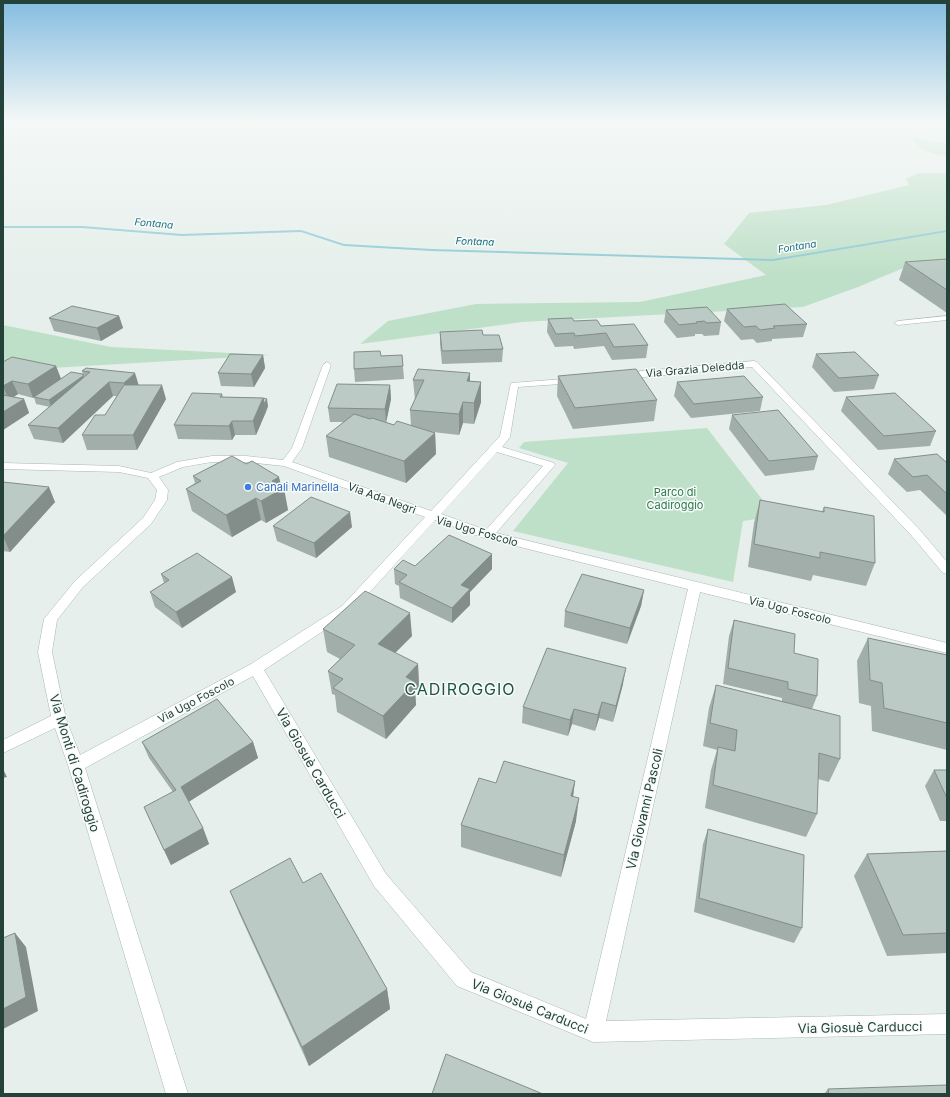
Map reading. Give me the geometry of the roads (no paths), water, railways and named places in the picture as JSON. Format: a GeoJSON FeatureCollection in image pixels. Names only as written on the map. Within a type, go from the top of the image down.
{"type":"FeatureCollection","features":[{"type":"Feature","properties":{"kind":"street"},"geometry":{"type":"LineString","coordinates":[[898,322],[947,318]]}},
{"type":"Feature","properties":{"kind":"street","name":"Via Grazia Deledda"},"geometry":{"type":"LineString","coordinates":[[614,376],[754,364],[915,532],[947,570]]}},
{"type":"Feature","properties":{"kind":"street"},"geometry":{"type":"LineString","coordinates":[[286,464],[297,448],[327,365]]}},
{"type":"Feature","properties":{"kind":"street"},"geometry":{"type":"LineString","coordinates":[[433,516],[496,448],[505,436],[514,385],[583,379]]}},
{"type":"Feature","properties":{"kind":"street"},"geometry":{"type":"LineString","coordinates":[[488,535],[550,465],[496,448]]}},
{"type":"Feature","properties":{"kind":"street","name":"Via Ada Negri"},"geometry":{"type":"LineString","coordinates":[[152,476],[181,464],[212,459],[246,459],[286,464],[433,516]]}},
{"type":"Feature","properties":{"kind":"street"},"geometry":{"type":"LineString","coordinates":[[3,466],[119,469],[152,476]]}},
{"type":"Feature","properties":{"kind":"street","name":"Via Monti di Cadiroggio"},"geometry":{"type":"LineString","coordinates":[[152,476],[163,490],[158,506],[147,521],[78,584],[51,619],[45,652],[59,719],[76,765],[177,1094]]}},
{"type":"Feature","properties":{"kind":"street","name":"Via Ugo Foscolo"},"geometry":{"type":"LineString","coordinates":[[76,765],[256,668],[347,609],[433,516],[488,535],[947,648]]}},
{"type":"Feature","properties":{"kind":"street","name":"Via Giovanni Pascoli"},"geometry":{"type":"LineString","coordinates":[[593,1032],[695,586]]}},
{"type":"Feature","properties":{"kind":"street","name":"Via Giosuè Carducci"},"geometry":{"type":"LineString","coordinates":[[256,668],[380,880],[464,979],[593,1032],[947,1024]]}},
{"type":"Feature","properties":{"kind":"street"},"geometry":{"type":"LineString","coordinates":[[3,746],[59,719]]}},
{"type":"Feature","properties":{"kind":"waterway","name":"Fontana"},"geometry":{"type":"LineString","coordinates":[[3,227],[82,227],[182,235],[301,231],[344,245],[432,250],[773,260],[947,231]]}},
{"type":"Feature","properties":{"kind":"place","name":"Canali Marinella"},"geometry":{"type":"Point","coordinates":[248,487]}},
{"type":"Feature","properties":{"kind":"district","name":"CADIROGGIO"},"geometry":{"type":"Point","coordinates":[460,689]}},
{"type":"Feature","properties":{"kind":"park label","name":"Parco di Cadiroggio"},"geometry":{"type":"Point","coordinates":[675,498]}}]}
